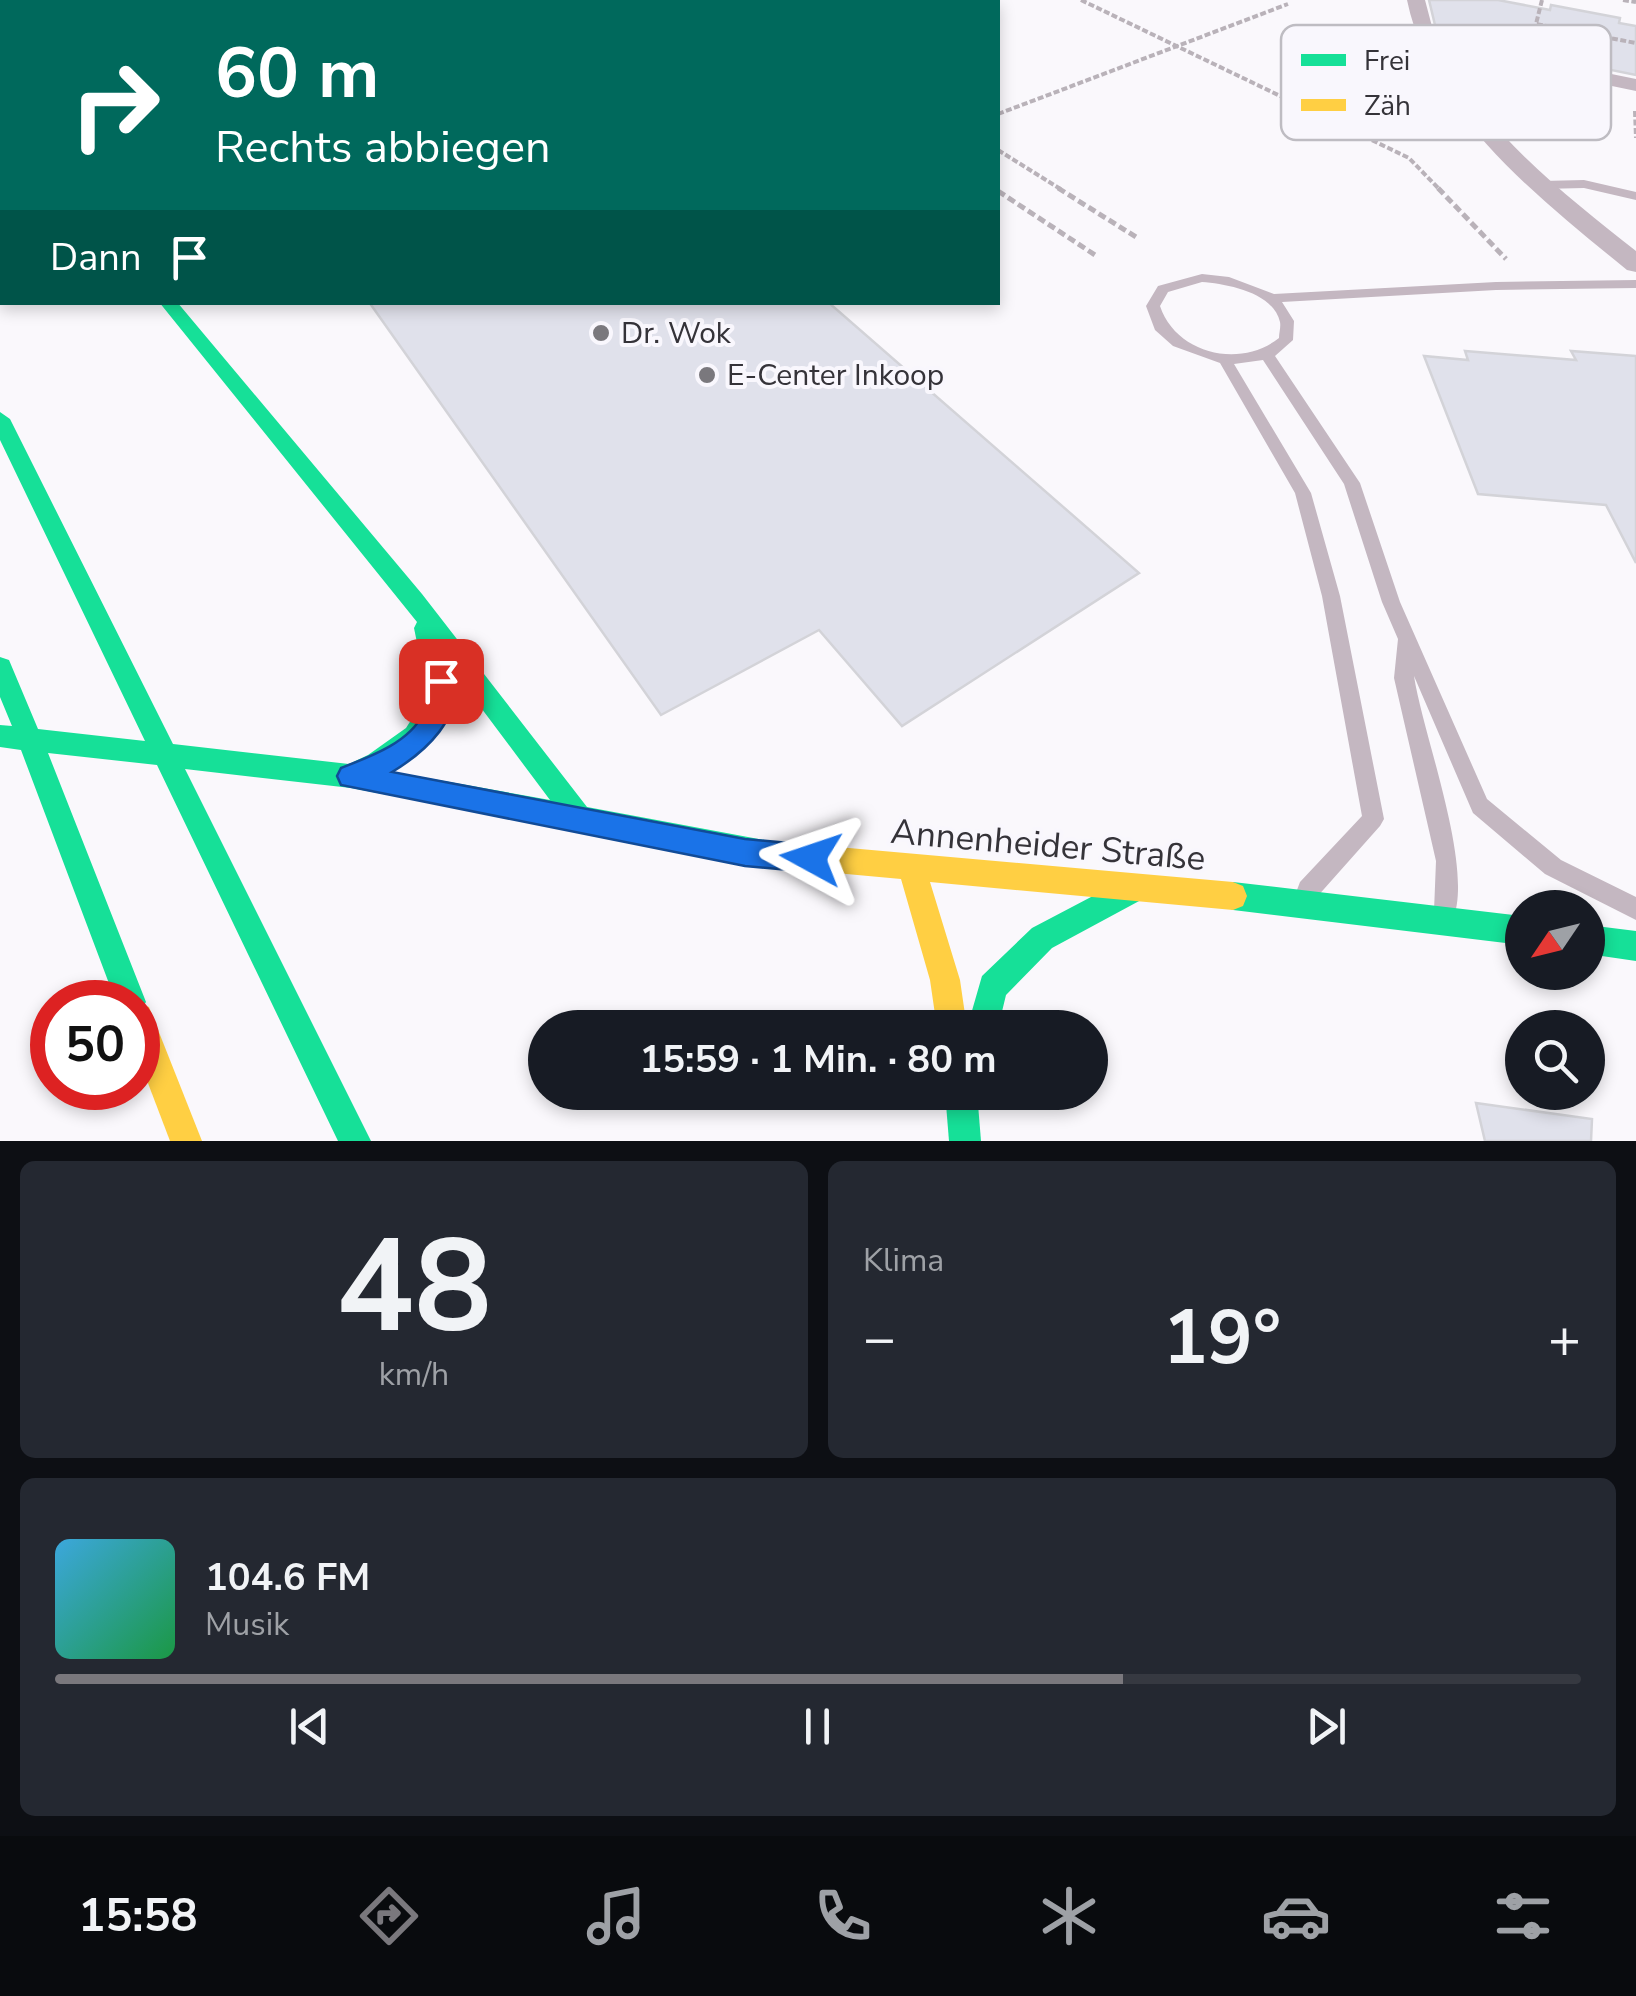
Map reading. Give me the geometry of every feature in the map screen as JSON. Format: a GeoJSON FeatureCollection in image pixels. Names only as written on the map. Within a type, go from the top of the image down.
{"type":"FeatureCollection","features":[{"type":"Feature","properties":{"kind":"main road"},"geometry":{"type":"LineString","coordinates":[[168,305],[414,600],[581,821]]}},
{"type":"Feature","properties":{"kind":"main road"},"geometry":{"type":"LineString","coordinates":[[0,419],[210,839],[355,1141]]}},
{"type":"Feature","properties":{"kind":"main road"},"geometry":{"type":"LineString","coordinates":[[351,776],[384,763],[414,743],[436,717],[441,681],[434,648],[414,600]]}},
{"type":"Feature","properties":{"kind":"main road"},"geometry":{"type":"LineString","coordinates":[[0,667],[124,980]]}},
{"type":"Feature","properties":{"kind":"main road","name":"Annenheider Straße"},"geometry":{"type":"LineString","coordinates":[[0,736],[351,776],[745,852],[1131,890],[1298,902],[1505,930]]}},
{"type":"Feature","properties":{"kind":"main road"},"geometry":{"type":"LineString","coordinates":[[911,868],[945,980],[949,1010]]}},
{"type":"Feature","properties":{"kind":"main road"},"geometry":{"type":"LineString","coordinates":[[987,1010],[993,988],[1042,938],[1131,890]]}},
{"type":"Feature","properties":{"kind":"main road"},"geometry":{"type":"LineString","coordinates":[[1605,942],[1636,946]]}},
{"type":"Feature","properties":{"kind":"main road"},"geometry":{"type":"LineString","coordinates":[[160,1074],[186,1141]]}},
{"type":"Feature","properties":{"kind":"main road"},"geometry":{"type":"LineString","coordinates":[[963,1110],[965,1141]]}},
{"type":"Feature","properties":{"kind":"street"},"geometry":{"type":"LineString","coordinates":[[1416,0],[1422,25]]}},
{"type":"Feature","properties":{"kind":"street"},"geometry":{"type":"LineString","coordinates":[[1611,80],[1636,85]]}},
{"type":"Feature","properties":{"kind":"street"},"geometry":{"type":"LineString","coordinates":[[1501,140],[1542,185],[1636,264]]}},
{"type":"Feature","properties":{"kind":"lane"},"geometry":{"type":"LineString","coordinates":[[1542,185],[1584,184],[1636,196]]}},
{"type":"Feature","properties":{"kind":"lane"},"geometry":{"type":"LineString","coordinates":[[1273,298],[1288,321],[1286,340],[1267,355],[1226,360],[1178,343],[1160,327],[1153,306],[1163,290],[1202,278],[1224,280],[1273,298],[1496,286],[1636,284]]}},
{"type":"Feature","properties":{"kind":"lane"},"geometry":{"type":"LineString","coordinates":[[1267,355],[1352,483],[1406,636],[1480,806],[1553,867],[1636,909]]}},
{"type":"Feature","properties":{"kind":"lane"},"geometry":{"type":"LineString","coordinates":[[1226,360],[1303,493],[1331,596],[1373,819],[1298,902]]}},
{"type":"Feature","properties":{"kind":"lane"},"geometry":{"type":"LineString","coordinates":[[1406,636],[1404,678],[1447,861],[1444,921]]}},
{"type":"Feature","properties":{"kind":"path"},"geometry":{"type":"LineString","coordinates":[[1081,0],[1281,96]]}},
{"type":"Feature","properties":{"kind":"path"},"geometry":{"type":"LineString","coordinates":[[1541,25],[1536,24],[1542,0]]}},
{"type":"Feature","properties":{"kind":"path"},"geometry":{"type":"LineString","coordinates":[[1623,0],[1636,2]]}},
{"type":"Feature","properties":{"kind":"path"},"geometry":{"type":"LineString","coordinates":[[1000,113],[1288,4]]}},
{"type":"Feature","properties":{"kind":"path"},"geometry":{"type":"LineString","coordinates":[[1611,38],[1636,43]]}},
{"type":"Feature","properties":{"kind":"path"},"geometry":{"type":"LineString","coordinates":[[1372,140],[1409,158],[1514,267]]}},
{"type":"Feature","properties":{"kind":"path"},"geometry":{"type":"LineString","coordinates":[[1000,151],[1136,237]]}},
{"type":"Feature","properties":{"kind":"path"},"geometry":{"type":"LineString","coordinates":[[1000,192],[1095,255]]}},
{"type":"Feature","properties":{"kind":"building"},"geometry":{"type":"Polygon","coordinates":[[[1429,0],[1498,0],[1620,18],[1619,23],[1636,26],[1636,75],[1611,70],[1611,25],[1435,25],[1429,0]]]}},
{"type":"Feature","properties":{"kind":"building"},"geometry":{"type":"Polygon","coordinates":[[[371,305],[831,305],[1139,573],[902,726],[819,630],[661,715],[371,305]]]}},
{"type":"Feature","properties":{"kind":"building"},"geometry":{"type":"Polygon","coordinates":[[[1465,351],[1576,360],[1571,351],[1636,356],[1636,563],[1606,505],[1478,494],[1424,356],[1468,360],[1465,351]]]}},
{"type":"Feature","properties":{"kind":"building"},"geometry":{"type":"Polygon","coordinates":[[[1476,1103],[1592,1119],[1591,1141],[1485,1141],[1476,1103]]]}},
{"type":"Feature","properties":{"kind":"traffic: fast"},"geometry":{"type":"LineString","coordinates":[[169,305],[414,600],[581,821]]}},
{"type":"Feature","properties":{"kind":"traffic: fast"},"geometry":{"type":"LineString","coordinates":[[0,419],[355,1141]]}},
{"type":"Feature","properties":{"kind":"traffic: fast"},"geometry":{"type":"LineString","coordinates":[[351,776],[399,750],[428,721],[437,682],[426,628]]}},
{"type":"Feature","properties":{"kind":"traffic: fast"},"geometry":{"type":"LineString","coordinates":[[0,667],[123,980]]}},
{"type":"Feature","properties":{"kind":"traffic: fast"},"geometry":{"type":"LineString","coordinates":[[0,736],[351,776],[770,854]]}},
{"type":"Feature","properties":{"kind":"traffic: fast"},"geometry":{"type":"LineString","coordinates":[[987,1010],[993,987],[1042,938],[1131,890]]}},
{"type":"Feature","properties":{"kind":"traffic: fast"},"geometry":{"type":"LineString","coordinates":[[1233,896],[1505,929]]}},
{"type":"Feature","properties":{"kind":"traffic: fast"},"geometry":{"type":"LineString","coordinates":[[1605,942],[1636,946]]}},
{"type":"Feature","properties":{"kind":"traffic: fast"},"geometry":{"type":"LineString","coordinates":[[962,1110],[965,1141]]}},
{"type":"Feature","properties":{"kind":"traffic: slow"},"geometry":{"type":"LineString","coordinates":[[770,854],[1233,896]]}},
{"type":"Feature","properties":{"kind":"traffic: slow"},"geometry":{"type":"LineString","coordinates":[[911,867],[945,980],[949,1010]]}},
{"type":"Feature","properties":{"kind":"traffic: slow"},"geometry":{"type":"LineString","coordinates":[[160,1074],[186,1141]]}},
{"type":"Feature","properties":{"kind":"place","name":"Dr. Wok"},"geometry":{"type":"Point","coordinates":[601,333]}},
{"type":"Feature","properties":{"kind":"place","name":"E-Center Inkoop"},"geometry":{"type":"Point","coordinates":[707,375]}},
{"type":"Feature","properties":{"kind":"route"},"geometry":{"type":"LineString","coordinates":[[441,681],[436,717],[414,743],[384,763],[351,776],[745,852],[811,858]]}}]}
